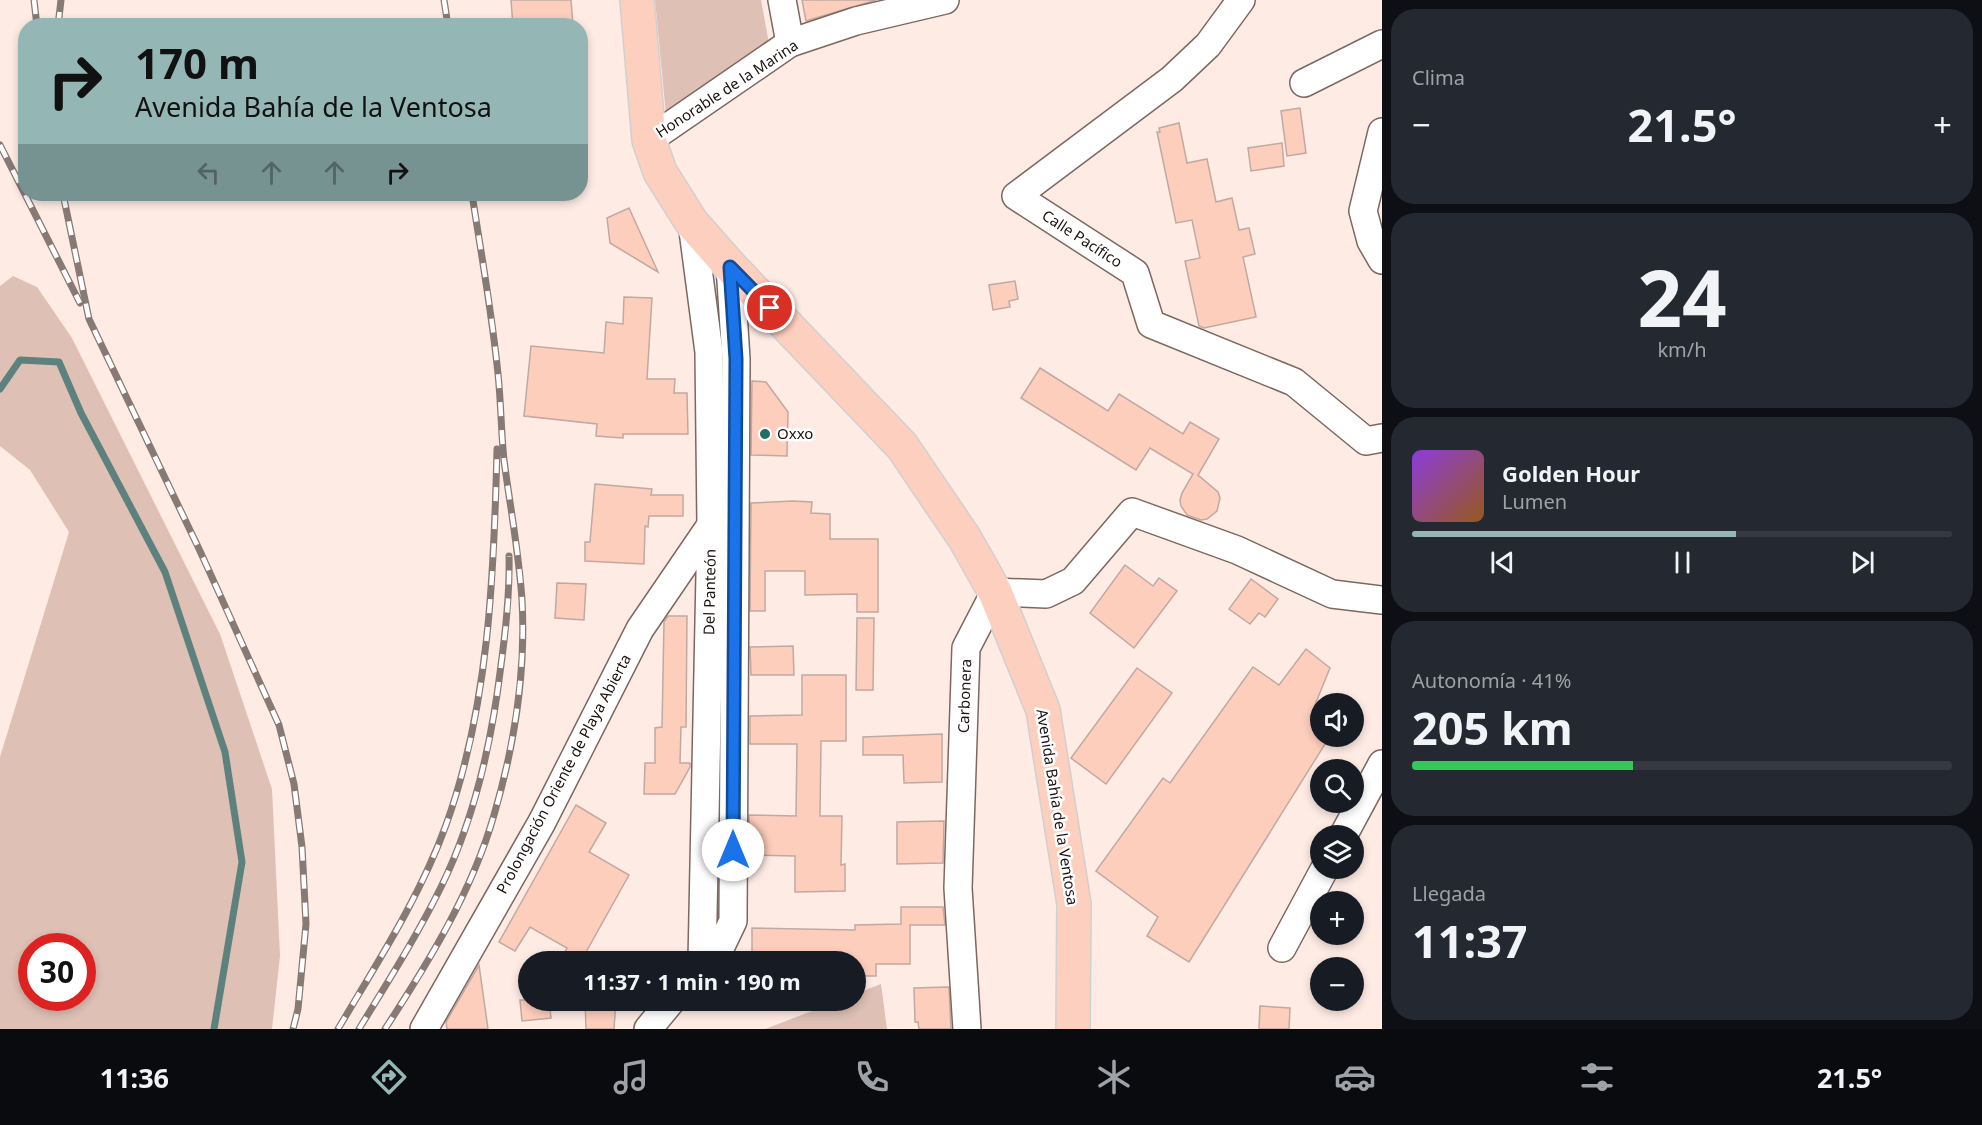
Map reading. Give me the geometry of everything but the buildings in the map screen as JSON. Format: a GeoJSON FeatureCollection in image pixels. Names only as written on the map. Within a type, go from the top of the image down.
{"type":"FeatureCollection","features":[{"type":"Feature","properties":{"kind":"main road","name":"Avenida Bahía de la Ventosa"},"geometry":{"type":"LineString","coordinates":[[637,0],[649,140],[660,172],[692,223],[730,267],[902,446],[965,538],[995,592],[1043,710],[1074,904],[1073,1029]]}},
{"type":"Feature","properties":{"kind":"street"},"geometry":{"type":"LineString","coordinates":[[782,0],[790,43]]}},
{"type":"Feature","properties":{"kind":"street","name":"Honorable de la Marina"},"geometry":{"type":"LineString","coordinates":[[649,140],[790,43],[854,10],[945,0]]}},
{"type":"Feature","properties":{"kind":"street","name":"Calle Pacífico"},"geometry":{"type":"LineString","coordinates":[[1241,0],[1208,45],[1172,79],[1016,196],[1135,273],[1151,324],[1294,382],[1366,441],[1382,438]]}},
{"type":"Feature","properties":{"kind":"street"},"geometry":{"type":"LineString","coordinates":[[1304,83],[1382,44]]}},
{"type":"Feature","properties":{"kind":"street"},"geometry":{"type":"LineString","coordinates":[[1382,132],[1363,211],[1371,241],[1382,260]]}},
{"type":"Feature","properties":{"kind":"street","name":"Del Panteón"},"geometry":{"type":"LineString","coordinates":[[692,223],[709,352],[711,525],[704,951]]}},
{"type":"Feature","properties":{"kind":"street","name":"Del Panteón"},"geometry":{"type":"LineString","coordinates":[[715,951],[722,944],[733,921],[733,506],[736,359],[730,267]]}},
{"type":"Feature","properties":{"kind":"street"},"geometry":{"type":"LineString","coordinates":[[995,592],[1046,594],[1073,581],[1132,512],[1237,550],[1332,594],[1382,600]]}},
{"type":"Feature","properties":{"kind":"street","name":"Prolongación Oriente de Playa Abierta"},"geometry":{"type":"LineString","coordinates":[[424,1029],[542,822],[639,629],[711,525]]}},
{"type":"Feature","properties":{"kind":"street","name":"Carbonera"},"geometry":{"type":"LineString","coordinates":[[967,1029],[958,888],[966,648],[995,592]]}},
{"type":"Feature","properties":{"kind":"street"},"geometry":{"type":"LineString","coordinates":[[1349,825],[1382,764]]}},
{"type":"Feature","properties":{"kind":"street"},"geometry":{"type":"LineString","coordinates":[[1282,948],[1319,879]]}},
{"type":"Feature","properties":{"kind":"street"},"geometry":{"type":"LineString","coordinates":[[648,1029],[663,1011]]}},
{"type":"Feature","properties":{"kind":"shaded area"},"geometry":{"type":"Polygon","coordinates":[[[655,0],[761,0],[770,49],[666,115],[655,0]]]}},
{"type":"Feature","properties":{"kind":"shaded area"},"geometry":{"type":"Polygon","coordinates":[[[13,276],[37,287],[72,338],[220,634],[272,789],[280,956],[272,1029],[0,1029],[0,757],[69,532],[30,470],[0,446],[0,286],[13,276]]]}},
{"type":"Feature","properties":{"kind":"shaded area"},"geometry":{"type":"Polygon","coordinates":[[[881,984],[887,1029],[765,1029],[812,1011],[866,1011],[866,990],[881,984]]]}},
{"type":"Feature","properties":{"kind":"waterway"},"geometry":{"type":"LineString","coordinates":[[0,389],[20,360],[59,362],[81,413],[165,572],[225,752],[242,862],[214,1029]]}},
{"type":"Feature","properties":{"kind":"railway"},"geometry":{"type":"LineString","coordinates":[[34,0],[36,18]]}},
{"type":"Feature","properties":{"kind":"railway"},"geometry":{"type":"LineString","coordinates":[[59,18],[61,0]]}},
{"type":"Feature","properties":{"kind":"railway"},"geometry":{"type":"LineString","coordinates":[[444,0],[447,18]]}},
{"type":"Feature","properties":{"kind":"railway"},"geometry":{"type":"LineString","coordinates":[[0,145],[18,181]]}},
{"type":"Feature","properties":{"kind":"railway"},"geometry":{"type":"LineString","coordinates":[[28,201],[80,303]]}},
{"type":"Feature","properties":{"kind":"railway"},"geometry":{"type":"LineString","coordinates":[[64,201],[89,319],[200,551],[279,725],[294,784],[302,847],[306,924],[298,1009],[293,1029]]}},
{"type":"Feature","properties":{"kind":"railway"},"geometry":{"type":"LineString","coordinates":[[385,1029],[447,926],[485,844],[513,736],[520,681],[523,627],[521,582],[504,460],[496,351],[473,201]]}},
{"type":"Feature","properties":{"kind":"railway"},"geometry":{"type":"LineString","coordinates":[[338,1029],[424,878],[446,825],[460,780],[472,734],[486,639],[494,544],[497,449]]}},
{"type":"Feature","properties":{"kind":"railway"},"geometry":{"type":"LineString","coordinates":[[359,1029],[432,905],[453,861],[473,806],[493,722],[507,610],[509,556]]}},
{"type":"Feature","properties":{"kind":"place","name":"Oxxo"},"geometry":{"type":"Point","coordinates":[765,434]}},
{"type":"Feature","properties":{"kind":"route"},"geometry":{"type":"LineString","coordinates":[[733,850],[736,359],[730,267],[770,308]]}}]}
